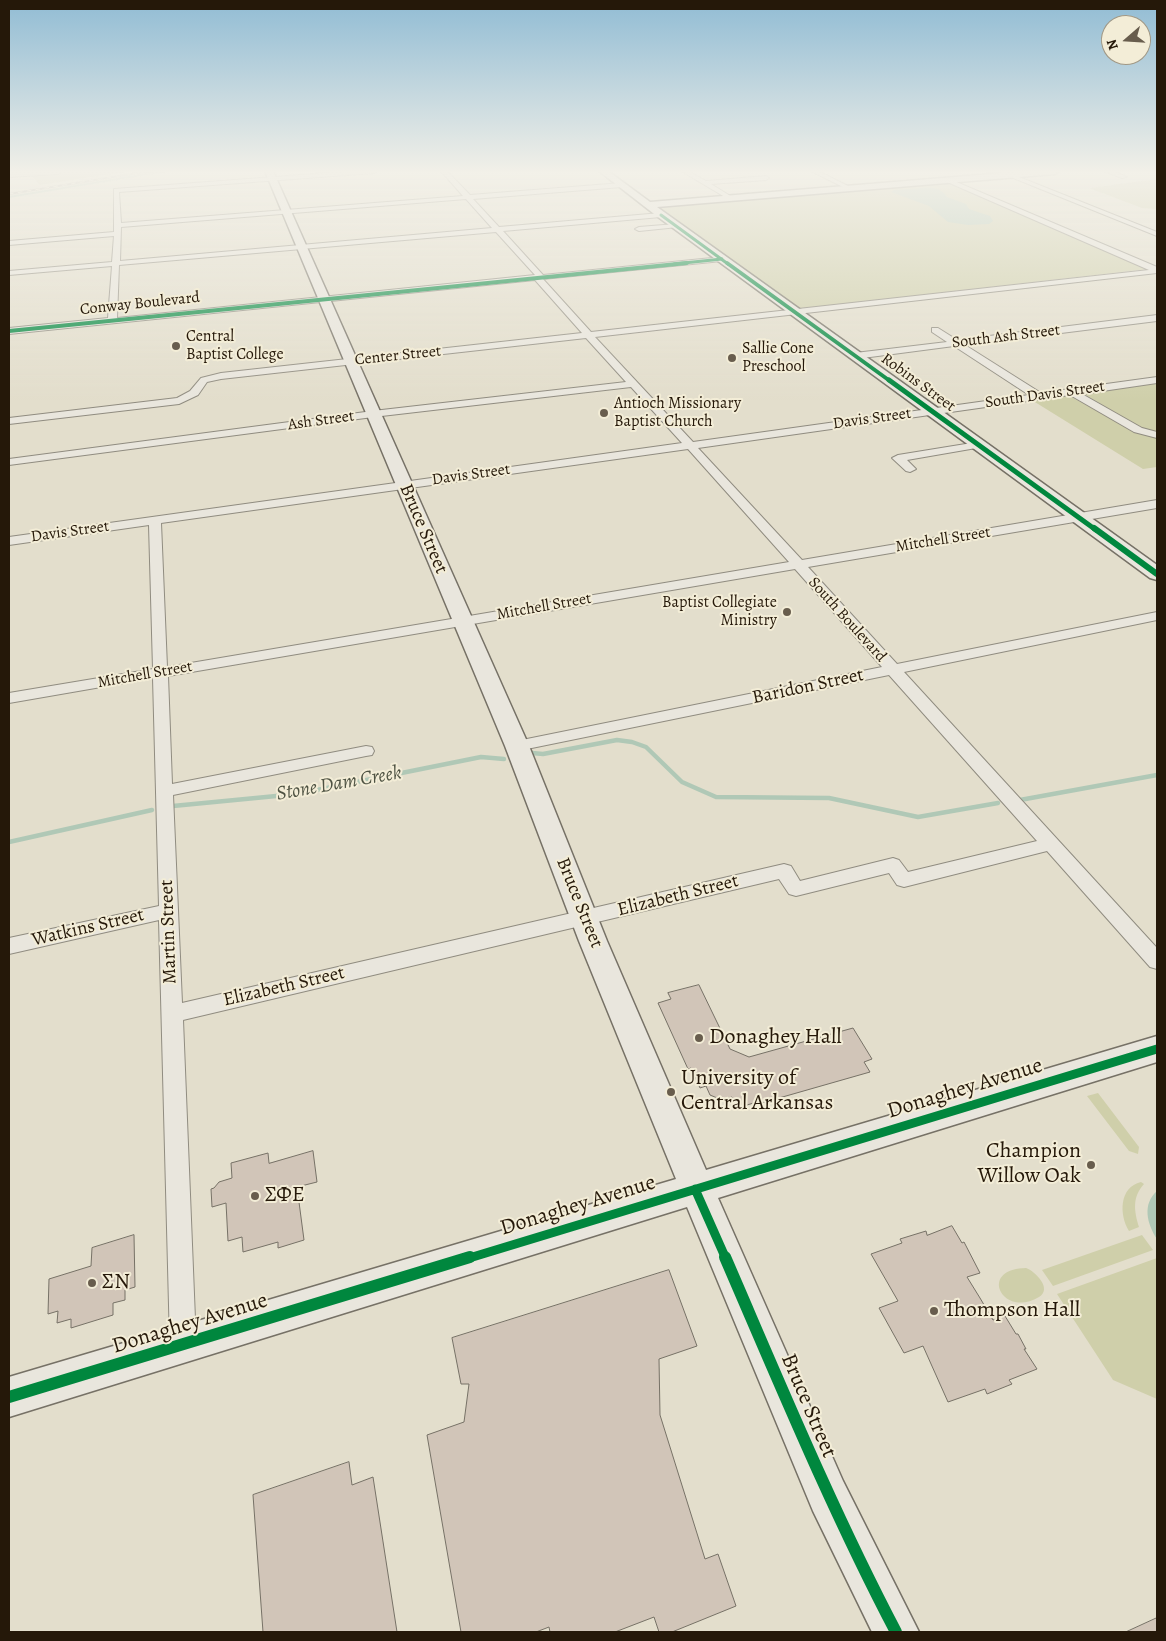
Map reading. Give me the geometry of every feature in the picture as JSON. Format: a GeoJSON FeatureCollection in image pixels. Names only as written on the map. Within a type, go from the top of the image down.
{"type":"FeatureCollection","features":[{"type":"Feature","properties":{"kind":"street"},"geometry":{"type":"LineString","coordinates":[[112,320],[116,248]]}},
{"type":"Feature","properties":{"kind":"street"},"geometry":{"type":"LineString","coordinates":[[9,273],[294,248]]}},
{"type":"Feature","properties":{"kind":"street","name":"Bruce Street"},"geometry":{"type":"LineString","coordinates":[[301,248],[517,746],[547,826],[695,1189],[833,1508],[866,1577],[896,1632]]}},
{"type":"Feature","properties":{"kind":"street","name":"South Boulevard"},"geometry":{"type":"LineString","coordinates":[[515,248],[539,275],[539,281],[690,444],[892,670],[1157,961]]}},
{"type":"Feature","properties":{"kind":"street","name":"Robins Street"},"geometry":{"type":"LineString","coordinates":[[706,248],[1157,574]]}},
{"type":"Feature","properties":{"kind":"street"},"geometry":{"type":"LineString","coordinates":[[1103,248],[1157,271]]}},
{"type":"Feature","properties":{"kind":"street","name":"Conway Boulevard"},"geometry":{"type":"LineString","coordinates":[[9,331],[722,259]]}},
{"type":"Feature","properties":{"kind":"street","name":"Center Street"},"geometry":{"type":"LineString","coordinates":[[9,421],[179,400],[194,394],[204,380],[212,377],[1157,271]]}},
{"type":"Feature","properties":{"kind":"street","name":"South Ash Street"},"geometry":{"type":"LineString","coordinates":[[855,356],[1157,318]]}},
{"type":"Feature","properties":{"kind":"street"},"geometry":{"type":"LineString","coordinates":[[935,330],[1038,396]]}},
{"type":"Feature","properties":{"kind":"street","name":"South Davis Street"},"geometry":{"type":"LineString","coordinates":[[933,411],[1157,380]]}},
{"type":"Feature","properties":{"kind":"street","name":"Ash Street"},"geometry":{"type":"LineString","coordinates":[[9,462],[373,414],[633,384]]}},
{"type":"Feature","properties":{"kind":"street"},"geometry":{"type":"LineString","coordinates":[[1072,392],[1138,430],[1156,435]]}},
{"type":"Feature","properties":{"kind":"street","name":"Davis Street"},"geometry":{"type":"LineString","coordinates":[[9,540],[933,411]]}},
{"type":"Feature","properties":{"kind":"street"},"geometry":{"type":"LineString","coordinates":[[910,469],[898,458],[978,445]]}},
{"type":"Feature","properties":{"kind":"street","name":"Mitchell Street"},"geometry":{"type":"LineString","coordinates":[[9,698],[1157,504]]}},
{"type":"Feature","properties":{"kind":"street","name":"Martin Street"},"geometry":{"type":"LineString","coordinates":[[155,520],[183,1344]]}},
{"type":"Feature","properties":{"kind":"street","name":"Baridon Street"},"geometry":{"type":"LineString","coordinates":[[517,746],[1157,616]]}},
{"type":"Feature","properties":{"kind":"street"},"geometry":{"type":"LineString","coordinates":[[164,791],[366,751]]}},
{"type":"Feature","properties":{"kind":"street","name":"Elizabeth Street"},"geometry":{"type":"LineString","coordinates":[[172,1014],[784,871],[796,889],[893,865],[904,880],[1050,844]]}},
{"type":"Feature","properties":{"kind":"street","name":"Watkins Street"},"geometry":{"type":"LineString","coordinates":[[9,946],[168,911]]}},
{"type":"Feature","properties":{"kind":"street","name":"Donaghey Avenue"},"geometry":{"type":"LineString","coordinates":[[9,1397],[1157,1049]]}},
{"type":"Feature","properties":{"kind":"shaded area"},"geometry":{"type":"Polygon","coordinates":[[[711,248],[1099,248],[1148,269],[798,309],[711,248]]]}},
{"type":"Feature","properties":{"kind":"shaded area"},"geometry":{"type":"Polygon","coordinates":[[[1157,381],[1157,433],[1146,431],[1084,394],[1087,391],[1157,381]]]}},
{"type":"Feature","properties":{"kind":"shaded area"},"geometry":{"type":"Polygon","coordinates":[[[1068,395],[1135,432],[1157,437],[1157,467],[1143,469],[1030,399],[1068,395]]]}},
{"type":"Feature","properties":{"kind":"shaded area"},"geometry":{"type":"Polygon","coordinates":[[[1098,1093],[1139,1147],[1138,1154],[1129,1151],[1087,1096],[1098,1093]]]}},
{"type":"Feature","properties":{"kind":"shaded area"},"geometry":{"type":"Polygon","coordinates":[[[1141,1182],[1144,1184],[1137,1194],[1135,1204],[1139,1227],[1129,1231],[1124,1217],[1123,1202],[1128,1190],[1141,1182]]]}},
{"type":"Feature","properties":{"kind":"shaded area"},"geometry":{"type":"Polygon","coordinates":[[[1157,1191],[1157,1239],[1149,1221],[1148,1208],[1152,1196],[1157,1191]]]}},
{"type":"Feature","properties":{"kind":"shaded area"},"geometry":{"type":"Polygon","coordinates":[[[1142,1235],[1153,1250],[1053,1286],[1042,1270],[1142,1235]]]}},
{"type":"Feature","properties":{"kind":"shaded area"},"geometry":{"type":"Polygon","coordinates":[[[1157,1258],[1157,1399],[1113,1380],[1057,1294],[1157,1258]]]}},
{"type":"Feature","properties":{"kind":"shaded area"},"geometry":{"type":"Polygon","coordinates":[[[1026,1268],[1038,1276],[1043,1285],[1043,1294],[1026,1302],[1015,1302],[1006,1298],[1001,1291],[999,1283],[1002,1276],[1011,1270],[1026,1268]]]}},
{"type":"Feature","properties":{"kind":"building","name":"Donaghey Hall"},"geometry":{"type":"Polygon","coordinates":[[[699,985],[730,1049],[749,1057],[853,1028],[872,1059],[864,1062],[870,1072],[758,1104],[757,1102],[737,1108],[732,1097],[722,1100],[710,1095],[706,1086],[700,1088],[691,1068],[688,1069],[658,1003],[671,999],[668,993],[699,985]]]}},
{"type":"Feature","properties":{"kind":"building","name":"ΣΦΕ"},"geometry":{"type":"Polygon","coordinates":[[[313,1151],[317,1182],[297,1187],[304,1240],[278,1248],[278,1242],[243,1252],[242,1237],[228,1241],[226,1203],[212,1207],[211,1189],[219,1182],[232,1178],[231,1163],[268,1153],[269,1163],[313,1151]]]}},
{"type":"Feature","properties":{"kind":"building","name":"Thompson Hall"},"geometry":{"type":"Polygon","coordinates":[[[952,1226],[962,1243],[964,1242],[980,1273],[967,1277],[993,1320],[1005,1316],[1016,1334],[1018,1334],[1026,1349],[1024,1349],[1037,1369],[1009,1380],[1012,1384],[987,1394],[985,1389],[948,1402],[923,1346],[904,1353],[879,1308],[898,1301],[871,1254],[902,1243],[900,1239],[926,1231],[927,1235],[952,1226]]]}},
{"type":"Feature","properties":{"kind":"building","name":"ΣΝ"},"geometry":{"type":"Polygon","coordinates":[[[134,1235],[135,1287],[125,1290],[125,1300],[113,1303],[113,1315],[71,1328],[71,1319],[57,1323],[58,1311],[48,1314],[49,1279],[91,1266],[92,1248],[134,1235]]]}},
{"type":"Feature","properties":{"kind":"building"},"geometry":{"type":"Polygon","coordinates":[[[669,1270],[697,1346],[659,1359],[660,1415],[705,1559],[718,1554],[736,1606],[672,1632],[659,1632],[654,1617],[615,1632],[550,1632],[549,1627],[536,1632],[461,1632],[427,1435],[464,1422],[469,1384],[461,1384],[452,1338],[669,1270]]]}},
{"type":"Feature","properties":{"kind":"building"},"geometry":{"type":"Polygon","coordinates":[[[349,1462],[352,1485],[373,1477],[397,1632],[263,1632],[253,1495],[349,1462]]]}},
{"type":"Feature","properties":{"kind":"building"},"geometry":{"type":"Polygon","coordinates":[[[1157,1618],[1157,1632],[1126,1632],[1157,1618]]]}},
{"type":"Feature","properties":{"kind":"waterway","name":"Stone Dam Creek"},"geometry":{"type":"LineString","coordinates":[[532,753],[543,754],[617,740],[632,742],[646,747],[682,782],[716,797],[829,798],[918,817],[998,803]]}},
{"type":"Feature","properties":{"kind":"waterway","name":"Stone Dam Creek"},"geometry":{"type":"LineString","coordinates":[[173,806],[297,794],[481,757],[504,759]]}},
{"type":"Feature","properties":{"kind":"waterway","name":"Stone Dam Creek"},"geometry":{"type":"LineString","coordinates":[[1020,800],[1157,775]]}},
{"type":"Feature","properties":{"kind":"waterway","name":"Stone Dam Creek"},"geometry":{"type":"LineString","coordinates":[[9,842],[152,810]]}},
{"type":"Feature","properties":{"kind":"cycle path"},"geometry":{"type":"LineString","coordinates":[[706,248],[1157,574]]}},
{"type":"Feature","properties":{"kind":"cycle path"},"geometry":{"type":"LineString","coordinates":[[9,331],[722,259]]}},
{"type":"Feature","properties":{"kind":"cycle path"},"geometry":{"type":"LineString","coordinates":[[9,1397],[1157,1049]]}},
{"type":"Feature","properties":{"kind":"cycle path"},"geometry":{"type":"LineString","coordinates":[[695,1189],[841,1524],[896,1632]]}},
{"type":"Feature","properties":{"kind":"place","name":"Central Baptist College"},"geometry":{"type":"Point","coordinates":[176,346]}},
{"type":"Feature","properties":{"kind":"place","name":"Sallie Cone Preschool"},"geometry":{"type":"Point","coordinates":[732,358]}},
{"type":"Feature","properties":{"kind":"place","name":"Antioch Missionary Baptist Church"},"geometry":{"type":"Point","coordinates":[604,413]}},
{"type":"Feature","properties":{"kind":"place","name":"Baptist Collegiate Ministry"},"geometry":{"type":"Point","coordinates":[787,612]}},
{"type":"Feature","properties":{"kind":"place","name":"Donaghey Hall"},"geometry":{"type":"Point","coordinates":[699,1038]}},
{"type":"Feature","properties":{"kind":"place","name":"University of Central Arkansas"},"geometry":{"type":"Point","coordinates":[671,1092]}},
{"type":"Feature","properties":{"kind":"place","name":"Champion Willow Oak"},"geometry":{"type":"Point","coordinates":[1091,1165]}},
{"type":"Feature","properties":{"kind":"place","name":"ΣΦΕ"},"geometry":{"type":"Point","coordinates":[255,1196]}},
{"type":"Feature","properties":{"kind":"place","name":"ΣΝ"},"geometry":{"type":"Point","coordinates":[92,1283]}},
{"type":"Feature","properties":{"kind":"place","name":"Thompson Hall"},"geometry":{"type":"Point","coordinates":[934,1311]}}]}
